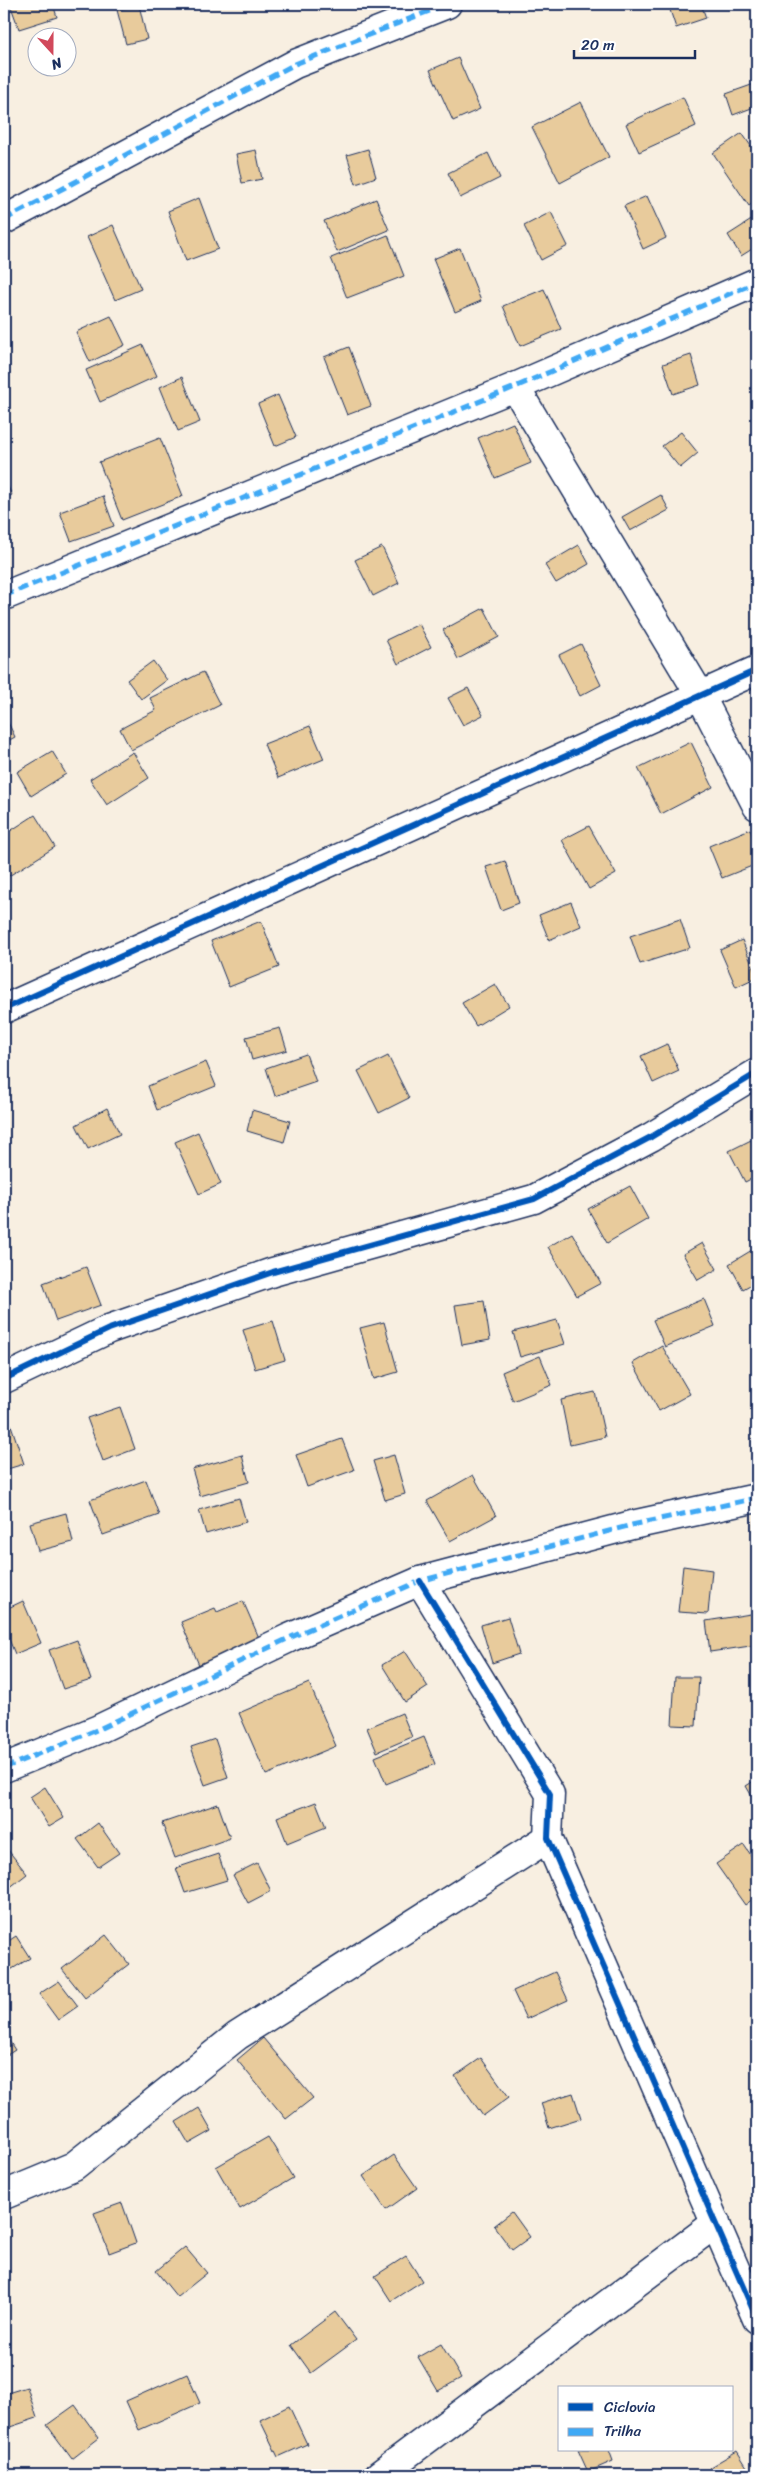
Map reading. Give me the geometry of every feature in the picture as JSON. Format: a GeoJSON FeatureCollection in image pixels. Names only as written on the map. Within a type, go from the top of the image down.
{"type":"FeatureCollection","features":[{"type":"Feature","properties":{"kind":"street"},"geometry":{"type":"LineString","coordinates":[[4,220],[295,64],[448,4]]}},
{"type":"Feature","properties":{"kind":"street"},"geometry":{"type":"LineString","coordinates":[[4,596],[515,387],[757,282]]}},
{"type":"Feature","properties":{"kind":"street"},"geometry":{"type":"LineString","coordinates":[[515,387],[700,695],[757,806]]}},
{"type":"Feature","properties":{"kind":"street"},"geometry":{"type":"LineString","coordinates":[[4,1009],[757,670]]}},
{"type":"Feature","properties":{"kind":"street"},"geometry":{"type":"LineString","coordinates":[[4,1379],[109,1330],[273,1272],[534,1200],[651,1137],[757,1073]]}},
{"type":"Feature","properties":{"kind":"street"},"geometry":{"type":"LineString","coordinates":[[4,1768],[98,1729],[289,1638],[420,1581],[632,1525],[757,1498]]}},
{"type":"Feature","properties":{"kind":"street"},"geometry":{"type":"LineString","coordinates":[[420,1581],[550,1794],[548,1838],[757,2319]]}},
{"type":"Feature","properties":{"kind":"street"},"geometry":{"type":"LineString","coordinates":[[4,2195],[74,2166],[237,2036],[548,1838]]}},
{"type":"Feature","properties":{"kind":"street"},"geometry":{"type":"LineString","coordinates":[[379,2475],[716,2223]]}},
{"type":"Feature","properties":{"kind":"building"},"geometry":{"type":"Polygon","coordinates":[[[10,4],[53,4],[57,17],[19,29],[10,4]]]}},
{"type":"Feature","properties":{"kind":"building"},"geometry":{"type":"Polygon","coordinates":[[[668,4],[701,4],[706,18],[676,28],[668,4]]]}},
{"type":"Feature","properties":{"kind":"building"},"geometry":{"type":"Polygon","coordinates":[[[139,5],[147,39],[126,44],[117,10],[139,5]]]}},
{"type":"Feature","properties":{"kind":"building"},"geometry":{"type":"Polygon","coordinates":[[[458,58],[480,109],[453,121],[430,70],[458,58]]]}},
{"type":"Feature","properties":{"kind":"building"},"geometry":{"type":"Polygon","coordinates":[[[757,83],[757,106],[733,115],[726,94],[757,83]]]}},
{"type":"Feature","properties":{"kind":"building"},"geometry":{"type":"Polygon","coordinates":[[[683,97],[696,126],[639,152],[626,124],[683,97]]]}},
{"type":"Feature","properties":{"kind":"building"},"geometry":{"type":"Polygon","coordinates":[[[581,102],[609,157],[560,183],[532,127],[581,102]]]}},
{"type":"Feature","properties":{"kind":"building"},"geometry":{"type":"Polygon","coordinates":[[[742,133],[757,155],[757,200],[749,206],[713,153],[742,133]]]}},
{"type":"Feature","properties":{"kind":"building"},"geometry":{"type":"Polygon","coordinates":[[[368,149],[376,177],[356,184],[347,155],[368,149]]]}},
{"type":"Feature","properties":{"kind":"building"},"geometry":{"type":"Polygon","coordinates":[[[256,150],[262,179],[242,183],[236,154],[256,150]]]}},
{"type":"Feature","properties":{"kind":"building"},"geometry":{"type":"Polygon","coordinates":[[[488,153],[500,178],[460,198],[448,173],[488,153]]]}},
{"type":"Feature","properties":{"kind":"building"},"geometry":{"type":"Polygon","coordinates":[[[647,196],[666,238],[643,249],[624,206],[647,196]]]}},
{"type":"Feature","properties":{"kind":"building"},"geometry":{"type":"Polygon","coordinates":[[[199,198],[218,249],[186,261],[168,211],[199,198]]]}},
{"type":"Feature","properties":{"kind":"building"},"geometry":{"type":"Polygon","coordinates":[[[376,199],[389,230],[337,252],[324,221],[376,199]]]}},
{"type":"Feature","properties":{"kind":"building"},"geometry":{"type":"Polygon","coordinates":[[[551,212],[568,246],[541,260],[524,226],[551,212]]]}},
{"type":"Feature","properties":{"kind":"building"},"geometry":{"type":"Polygon","coordinates":[[[753,219],[757,226],[757,246],[741,256],[728,235],[753,219]]]}},
{"type":"Feature","properties":{"kind":"building"},"geometry":{"type":"Polygon","coordinates":[[[113,225],[141,289],[115,300],[87,237],[113,225]]]}},
{"type":"Feature","properties":{"kind":"building"},"geometry":{"type":"Polygon","coordinates":[[[388,235],[404,276],[347,298],[331,258],[388,235]]]}},
{"type":"Feature","properties":{"kind":"building"},"geometry":{"type":"Polygon","coordinates":[[[460,248],[481,301],[455,312],[433,259],[460,248]]]}},
{"type":"Feature","properties":{"kind":"building"},"geometry":{"type":"Polygon","coordinates":[[[544,289],[561,329],[520,346],[503,306],[544,289]]]}},
{"type":"Feature","properties":{"kind":"building"},"geometry":{"type":"Polygon","coordinates":[[[111,316],[125,345],[90,362],[76,332],[111,316]]]}},
{"type":"Feature","properties":{"kind":"building"},"geometry":{"type":"Polygon","coordinates":[[[143,345],[157,376],[100,402],[86,370],[143,345]]]}},
{"type":"Feature","properties":{"kind":"building"},"geometry":{"type":"Polygon","coordinates":[[[349,347],[371,406],[347,415],[324,357],[349,347]]]}},
{"type":"Feature","properties":{"kind":"building"},"geometry":{"type":"Polygon","coordinates":[[[691,355],[700,385],[673,394],[663,364],[691,355]]]}},
{"type":"Feature","properties":{"kind":"building"},"geometry":{"type":"Polygon","coordinates":[[[182,377],[200,422],[178,431],[160,387],[182,377]]]}},
{"type":"Feature","properties":{"kind":"building"},"geometry":{"type":"Polygon","coordinates":[[[278,395],[296,437],[275,446],[258,404],[278,395]]]}},
{"type":"Feature","properties":{"kind":"building"},"geometry":{"type":"Polygon","coordinates":[[[513,423],[531,463],[495,478],[478,438],[513,423]]]}},
{"type":"Feature","properties":{"kind":"building"},"geometry":{"type":"Polygon","coordinates":[[[681,432],[698,453],[680,468],[662,446],[681,432]]]}},
{"type":"Feature","properties":{"kind":"building"},"geometry":{"type":"Polygon","coordinates":[[[160,438],[183,496],[122,520],[99,462],[160,438]]]}},
{"type":"Feature","properties":{"kind":"building"},"geometry":{"type":"Polygon","coordinates":[[[4,479],[12,495],[4,499],[4,479]]]}},
{"type":"Feature","properties":{"kind":"building"},"geometry":{"type":"Polygon","coordinates":[[[661,495],[669,510],[630,531],[622,517],[661,495]]]}},
{"type":"Feature","properties":{"kind":"building"},"geometry":{"type":"Polygon","coordinates":[[[103,496],[114,526],[71,541],[60,512],[103,496]]]}},
{"type":"Feature","properties":{"kind":"building"},"geometry":{"type":"Polygon","coordinates":[[[579,545],[589,564],[556,583],[545,565],[579,545]]]}},
{"type":"Feature","properties":{"kind":"building"},"geometry":{"type":"Polygon","coordinates":[[[382,547],[399,583],[373,596],[355,560],[382,547]]]}},
{"type":"Feature","properties":{"kind":"building"},"geometry":{"type":"Polygon","coordinates":[[[484,608],[499,637],[458,659],[443,630],[484,608]]]}},
{"type":"Feature","properties":{"kind":"building"},"geometry":{"type":"Polygon","coordinates":[[[419,624],[431,647],[398,664],[386,640],[419,624]]]}},
{"type":"Feature","properties":{"kind":"building"},"geometry":{"type":"Polygon","coordinates":[[[581,644],[601,685],[580,696],[559,655],[581,644]]]}},
{"type":"Feature","properties":{"kind":"building"},"geometry":{"type":"Polygon","coordinates":[[[153,661],[167,680],[141,699],[127,680],[153,661]]]}},
{"type":"Feature","properties":{"kind":"building"},"geometry":{"type":"Polygon","coordinates":[[[203,672],[220,705],[131,750],[120,729],[156,710],[150,698],[203,672]]]}},
{"type":"Feature","properties":{"kind":"building"},"geometry":{"type":"Polygon","coordinates":[[[468,688],[483,715],[463,725],[448,698],[468,688]]]}},
{"type":"Feature","properties":{"kind":"building"},"geometry":{"type":"Polygon","coordinates":[[[4,714],[15,737],[4,743],[4,714]]]}},
{"type":"Feature","properties":{"kind":"building"},"geometry":{"type":"Polygon","coordinates":[[[310,726],[324,759],[278,778],[264,744],[310,726]]]}},
{"type":"Feature","properties":{"kind":"building"},"geometry":{"type":"Polygon","coordinates":[[[691,742],[713,787],[661,814],[638,768],[691,742]]]}},
{"type":"Feature","properties":{"kind":"building"},"geometry":{"type":"Polygon","coordinates":[[[52,751],[66,774],[31,796],[17,772],[52,751]]]}},
{"type":"Feature","properties":{"kind":"building"},"geometry":{"type":"Polygon","coordinates":[[[133,752],[149,778],[107,805],[90,779],[133,752]]]}},
{"type":"Feature","properties":{"kind":"building"},"geometry":{"type":"Polygon","coordinates":[[[35,815],[55,847],[4,879],[4,835],[35,815]]]}},
{"type":"Feature","properties":{"kind":"building"},"geometry":{"type":"Polygon","coordinates":[[[589,826],[616,874],[589,889],[562,840],[589,826]]]}},
{"type":"Feature","properties":{"kind":"building"},"geometry":{"type":"Polygon","coordinates":[[[750,829],[757,848],[757,864],[722,878],[709,846],[750,829]]]}},
{"type":"Feature","properties":{"kind":"building"},"geometry":{"type":"Polygon","coordinates":[[[505,861],[519,903],[501,910],[486,867],[505,861]]]}},
{"type":"Feature","properties":{"kind":"building"},"geometry":{"type":"Polygon","coordinates":[[[571,902],[581,926],[549,940],[539,915],[571,902]]]}},
{"type":"Feature","properties":{"kind":"building"},"geometry":{"type":"Polygon","coordinates":[[[680,919],[690,948],[640,964],[630,936],[680,919]]]}},
{"type":"Feature","properties":{"kind":"building"},"geometry":{"type":"Polygon","coordinates":[[[261,921],[279,967],[229,987],[211,941],[261,921]]]}},
{"type":"Feature","properties":{"kind":"building"},"geometry":{"type":"Polygon","coordinates":[[[742,940],[757,977],[736,987],[720,950],[742,940]]]}},
{"type":"Feature","properties":{"kind":"building"},"geometry":{"type":"Polygon","coordinates":[[[495,984],[509,1006],[476,1026],[462,1003],[495,984]]]}},
{"type":"Feature","properties":{"kind":"building"},"geometry":{"type":"Polygon","coordinates":[[[280,1028],[287,1050],[252,1060],[246,1037],[280,1028]]]}},
{"type":"Feature","properties":{"kind":"building"},"geometry":{"type":"Polygon","coordinates":[[[667,1044],[679,1071],[653,1083],[641,1056],[667,1044]]]}},
{"type":"Feature","properties":{"kind":"building"},"geometry":{"type":"Polygon","coordinates":[[[306,1054],[316,1082],[275,1096],[266,1068],[306,1054]]]}},
{"type":"Feature","properties":{"kind":"building"},"geometry":{"type":"Polygon","coordinates":[[[388,1056],[409,1098],[379,1113],[358,1071],[388,1056]]]}},
{"type":"Feature","properties":{"kind":"building"},"geometry":{"type":"Polygon","coordinates":[[[206,1062],[216,1086],[157,1110],[148,1086],[206,1062]]]}},
{"type":"Feature","properties":{"kind":"building"},"geometry":{"type":"Polygon","coordinates":[[[107,1108],[120,1134],[88,1149],[76,1125],[107,1108]]]}},
{"type":"Feature","properties":{"kind":"building"},"geometry":{"type":"Polygon","coordinates":[[[252,1110],[290,1121],[284,1142],[247,1131],[252,1110]]]}},
{"type":"Feature","properties":{"kind":"building"},"geometry":{"type":"Polygon","coordinates":[[[198,1132],[221,1184],[199,1194],[175,1142],[198,1132]]]}},
{"type":"Feature","properties":{"kind":"building"},"geometry":{"type":"Polygon","coordinates":[[[751,1140],[757,1152],[757,1176],[745,1182],[729,1151],[751,1140]]]}},
{"type":"Feature","properties":{"kind":"building"},"geometry":{"type":"Polygon","coordinates":[[[630,1186],[648,1219],[607,1243],[588,1209],[630,1186]]]}},
{"type":"Feature","properties":{"kind":"building"},"geometry":{"type":"Polygon","coordinates":[[[572,1233],[601,1283],[577,1296],[548,1247],[572,1233]]]}},
{"type":"Feature","properties":{"kind":"building"},"geometry":{"type":"Polygon","coordinates":[[[702,1243],[717,1269],[698,1280],[683,1254],[702,1243]]]}},
{"type":"Feature","properties":{"kind":"building"},"geometry":{"type":"Polygon","coordinates":[[[757,1247],[757,1281],[743,1289],[729,1264],[757,1247]]]}},
{"type":"Feature","properties":{"kind":"building"},"geometry":{"type":"Polygon","coordinates":[[[86,1267],[101,1305],[56,1321],[43,1283],[86,1267]]]}},
{"type":"Feature","properties":{"kind":"building"},"geometry":{"type":"Polygon","coordinates":[[[704,1299],[715,1326],[665,1347],[653,1320],[704,1299]]]}},
{"type":"Feature","properties":{"kind":"building"},"geometry":{"type":"Polygon","coordinates":[[[484,1301],[490,1340],[462,1345],[455,1305],[484,1301]]]}},
{"type":"Feature","properties":{"kind":"building"},"geometry":{"type":"Polygon","coordinates":[[[557,1320],[565,1344],[520,1357],[513,1332],[557,1320]]]}},
{"type":"Feature","properties":{"kind":"building"},"geometry":{"type":"Polygon","coordinates":[[[273,1321],[285,1360],[255,1369],[243,1330],[273,1321]]]}},
{"type":"Feature","properties":{"kind":"building"},"geometry":{"type":"Polygon","coordinates":[[[384,1322],[398,1372],[374,1379],[360,1328],[384,1322]]]}},
{"type":"Feature","properties":{"kind":"building"},"geometry":{"type":"Polygon","coordinates":[[[662,1346],[690,1394],[659,1411],[633,1363],[662,1346]]]}},
{"type":"Feature","properties":{"kind":"building"},"geometry":{"type":"Polygon","coordinates":[[[540,1356],[552,1385],[513,1401],[502,1372],[540,1356]]]}},
{"type":"Feature","properties":{"kind":"building"},"geometry":{"type":"Polygon","coordinates":[[[595,1392],[605,1437],[570,1445],[561,1400],[595,1392]]]}},
{"type":"Feature","properties":{"kind":"building"},"geometry":{"type":"Polygon","coordinates":[[[120,1407],[135,1449],[103,1461],[87,1418],[120,1407]]]}},
{"type":"Feature","properties":{"kind":"building"},"geometry":{"type":"Polygon","coordinates":[[[6,1410],[24,1464],[4,1470],[4,1411],[6,1410]]]}},
{"type":"Feature","properties":{"kind":"building"},"geometry":{"type":"Polygon","coordinates":[[[342,1439],[354,1470],[307,1487],[296,1455],[342,1439]]]}},
{"type":"Feature","properties":{"kind":"building"},"geometry":{"type":"Polygon","coordinates":[[[242,1455],[249,1482],[200,1496],[192,1469],[242,1455]]]}},
{"type":"Feature","properties":{"kind":"building"},"geometry":{"type":"Polygon","coordinates":[[[394,1455],[405,1494],[385,1500],[373,1461],[394,1455]]]}},
{"type":"Feature","properties":{"kind":"building"},"geometry":{"type":"Polygon","coordinates":[[[473,1475],[496,1516],[450,1541],[427,1501],[473,1475]]]}},
{"type":"Feature","properties":{"kind":"building"},"geometry":{"type":"Polygon","coordinates":[[[146,1480],[159,1515],[103,1535],[90,1500],[146,1480]]]}},
{"type":"Feature","properties":{"kind":"building"},"geometry":{"type":"Polygon","coordinates":[[[239,1498],[246,1522],[206,1534],[199,1510],[239,1498]]]}},
{"type":"Feature","properties":{"kind":"building"},"geometry":{"type":"Polygon","coordinates":[[[66,1513],[73,1542],[38,1551],[30,1523],[66,1513]]]}},
{"type":"Feature","properties":{"kind":"building"},"geometry":{"type":"Polygon","coordinates":[[[683,1566],[712,1570],[708,1614],[678,1612],[683,1566]]]}},
{"type":"Feature","properties":{"kind":"building"},"geometry":{"type":"Polygon","coordinates":[[[23,1601],[41,1643],[15,1654],[4,1627],[4,1610],[23,1601]]]}},
{"type":"Feature","properties":{"kind":"building"},"geometry":{"type":"Polygon","coordinates":[[[243,1601],[260,1640],[199,1665],[181,1622],[215,1608],[217,1612],[243,1601]]]}},
{"type":"Feature","properties":{"kind":"building"},"geometry":{"type":"Polygon","coordinates":[[[757,1613],[757,1645],[710,1652],[706,1621],[757,1613]]]}},
{"type":"Feature","properties":{"kind":"building"},"geometry":{"type":"Polygon","coordinates":[[[508,1617],[519,1654],[492,1663],[481,1625],[508,1617]]]}},
{"type":"Feature","properties":{"kind":"building"},"geometry":{"type":"Polygon","coordinates":[[[77,1640],[91,1680],[63,1689],[49,1650],[77,1640]]]}},
{"type":"Feature","properties":{"kind":"building"},"geometry":{"type":"Polygon","coordinates":[[[405,1651],[428,1687],[405,1702],[382,1665],[405,1651]]]}},
{"type":"Feature","properties":{"kind":"building"},"geometry":{"type":"Polygon","coordinates":[[[675,1677],[699,1677],[696,1726],[672,1725],[675,1677]]]}},
{"type":"Feature","properties":{"kind":"building"},"geometry":{"type":"Polygon","coordinates":[[[309,1683],[336,1746],[266,1775],[239,1713],[309,1683]]]}},
{"type":"Feature","properties":{"kind":"building"},"geometry":{"type":"Polygon","coordinates":[[[402,1713],[412,1737],[377,1752],[367,1728],[402,1713]]]}},
{"type":"Feature","properties":{"kind":"building"},"geometry":{"type":"Polygon","coordinates":[[[424,1737],[435,1764],[386,1784],[375,1757],[424,1737]]]}},
{"type":"Feature","properties":{"kind":"building"},"geometry":{"type":"Polygon","coordinates":[[[215,1739],[228,1777],[205,1785],[191,1747],[215,1739]]]}},
{"type":"Feature","properties":{"kind":"building"},"geometry":{"type":"Polygon","coordinates":[[[757,1779],[757,1805],[746,1786],[757,1779]]]}},
{"type":"Feature","properties":{"kind":"building"},"geometry":{"type":"Polygon","coordinates":[[[45,1787],[64,1818],[49,1827],[30,1797],[45,1787]]]}},
{"type":"Feature","properties":{"kind":"building"},"geometry":{"type":"Polygon","coordinates":[[[316,1802],[326,1827],[287,1843],[277,1817],[316,1802]]]}},
{"type":"Feature","properties":{"kind":"building"},"geometry":{"type":"Polygon","coordinates":[[[218,1804],[230,1838],[175,1858],[162,1823],[218,1804]]]}},
{"type":"Feature","properties":{"kind":"building"},"geometry":{"type":"Polygon","coordinates":[[[98,1823],[119,1853],[98,1867],[77,1839],[98,1823]]]}},
{"type":"Feature","properties":{"kind":"building"},"geometry":{"type":"Polygon","coordinates":[[[4,1845],[27,1874],[4,1892],[4,1845]]]}},
{"type":"Feature","properties":{"kind":"building"},"geometry":{"type":"Polygon","coordinates":[[[744,1845],[757,1864],[757,1896],[745,1905],[716,1864],[744,1845]]]}},
{"type":"Feature","properties":{"kind":"building"},"geometry":{"type":"Polygon","coordinates":[[[218,1854],[227,1880],[185,1893],[176,1868],[218,1854]]]}},
{"type":"Feature","properties":{"kind":"building"},"geometry":{"type":"Polygon","coordinates":[[[257,1863],[271,1891],[248,1903],[233,1875],[257,1863]]]}},
{"type":"Feature","properties":{"kind":"building"},"geometry":{"type":"Polygon","coordinates":[[[106,1935],[129,1964],[85,1998],[62,1969],[106,1935]]]}},
{"type":"Feature","properties":{"kind":"building"},"geometry":{"type":"Polygon","coordinates":[[[16,1936],[30,1958],[4,1974],[4,1944],[16,1936]]]}},
{"type":"Feature","properties":{"kind":"building"},"geometry":{"type":"Polygon","coordinates":[[[555,1972],[568,2000],[526,2019],[513,1991],[555,1972]]]}},
{"type":"Feature","properties":{"kind":"building"},"geometry":{"type":"Polygon","coordinates":[[[59,1981],[78,2006],[58,2020],[39,1994],[59,1981]]]}},
{"type":"Feature","properties":{"kind":"building"},"geometry":{"type":"Polygon","coordinates":[[[4,2033],[15,2050],[4,2057],[4,2033]]]}},
{"type":"Feature","properties":{"kind":"building"},"geometry":{"type":"Polygon","coordinates":[[[263,2038],[313,2098],[286,2119],[237,2060],[263,2038]]]}},
{"type":"Feature","properties":{"kind":"building"},"geometry":{"type":"Polygon","coordinates":[[[481,2058],[509,2097],[483,2116],[455,2076],[481,2058]]]}},
{"type":"Feature","properties":{"kind":"building"},"geometry":{"type":"Polygon","coordinates":[[[573,2093],[581,2118],[549,2128],[541,2103],[573,2093]]]}},
{"type":"Feature","properties":{"kind":"building"},"geometry":{"type":"Polygon","coordinates":[[[199,2108],[212,2131],[189,2144],[176,2122],[199,2108]]]}},
{"type":"Feature","properties":{"kind":"building"},"geometry":{"type":"Polygon","coordinates":[[[268,2137],[293,2178],[240,2209],[216,2167],[268,2137]]]}},
{"type":"Feature","properties":{"kind":"building"},"geometry":{"type":"Polygon","coordinates":[[[394,2155],[417,2188],[386,2210],[363,2176],[394,2155]]]}},
{"type":"Feature","properties":{"kind":"building"},"geometry":{"type":"Polygon","coordinates":[[[122,2203],[136,2243],[109,2253],[94,2213],[122,2203]]]}},
{"type":"Feature","properties":{"kind":"building"},"geometry":{"type":"Polygon","coordinates":[[[512,2212],[530,2237],[512,2250],[494,2226],[512,2212]]]}},
{"type":"Feature","properties":{"kind":"building"},"geometry":{"type":"Polygon","coordinates":[[[185,2247],[207,2273],[177,2297],[156,2271],[185,2247]]]}},
{"type":"Feature","properties":{"kind":"building"},"geometry":{"type":"Polygon","coordinates":[[[406,2256],[422,2281],[391,2301],[375,2276],[406,2256]]]}},
{"type":"Feature","properties":{"kind":"building"},"geometry":{"type":"Polygon","coordinates":[[[335,2312],[356,2340],[311,2373],[291,2345],[335,2312]]]}},
{"type":"Feature","properties":{"kind":"building"},"geometry":{"type":"Polygon","coordinates":[[[441,2344],[461,2378],[438,2391],[418,2357],[441,2344]]]}},
{"type":"Feature","properties":{"kind":"building"},"geometry":{"type":"Polygon","coordinates":[[[187,2374],[200,2403],[139,2430],[126,2401],[187,2374]]]}},
{"type":"Feature","properties":{"kind":"building"},"geometry":{"type":"Polygon","coordinates":[[[27,2387],[37,2418],[4,2429],[4,2394],[27,2387]]]}},
{"type":"Feature","properties":{"kind":"building"},"geometry":{"type":"Polygon","coordinates":[[[75,2405],[99,2438],[72,2459],[47,2425],[75,2405]]]}},
{"type":"Feature","properties":{"kind":"building"},"geometry":{"type":"Polygon","coordinates":[[[289,2406],[307,2444],[278,2457],[260,2420],[289,2406]]]}},
{"type":"Feature","properties":{"kind":"building"},"geometry":{"type":"Polygon","coordinates":[[[737,2451],[752,2475],[714,2475],[710,2467],[737,2451]]]}},
{"type":"Feature","properties":{"kind":"building"},"geometry":{"type":"Polygon","coordinates":[[[579,2452],[610,2452],[613,2461],[588,2472],[579,2452]]]}},
{"type":"Feature","properties":{"kind":"marked path"},"geometry":{"type":"LineString","coordinates":[[4,220],[295,64],[447,4]]}},
{"type":"Feature","properties":{"kind":"marked path"},"geometry":{"type":"LineString","coordinates":[[4,596],[515,387],[757,282]]}},
{"type":"Feature","properties":{"kind":"marked path"},"geometry":{"type":"LineString","coordinates":[[4,1768],[99,1729],[289,1638],[420,1581],[632,1525],[757,1498]]}},
{"type":"Feature","properties":{"kind":"cycle path"},"geometry":{"type":"LineString","coordinates":[[4,1009],[757,670]]}},
{"type":"Feature","properties":{"kind":"cycle path"},"geometry":{"type":"LineString","coordinates":[[4,1379],[109,1329],[273,1272],[534,1199],[651,1137],[757,1073]]}},
{"type":"Feature","properties":{"kind":"cycle path"},"geometry":{"type":"LineString","coordinates":[[420,1581],[550,1794],[548,1838],[757,2319]]}}]}
